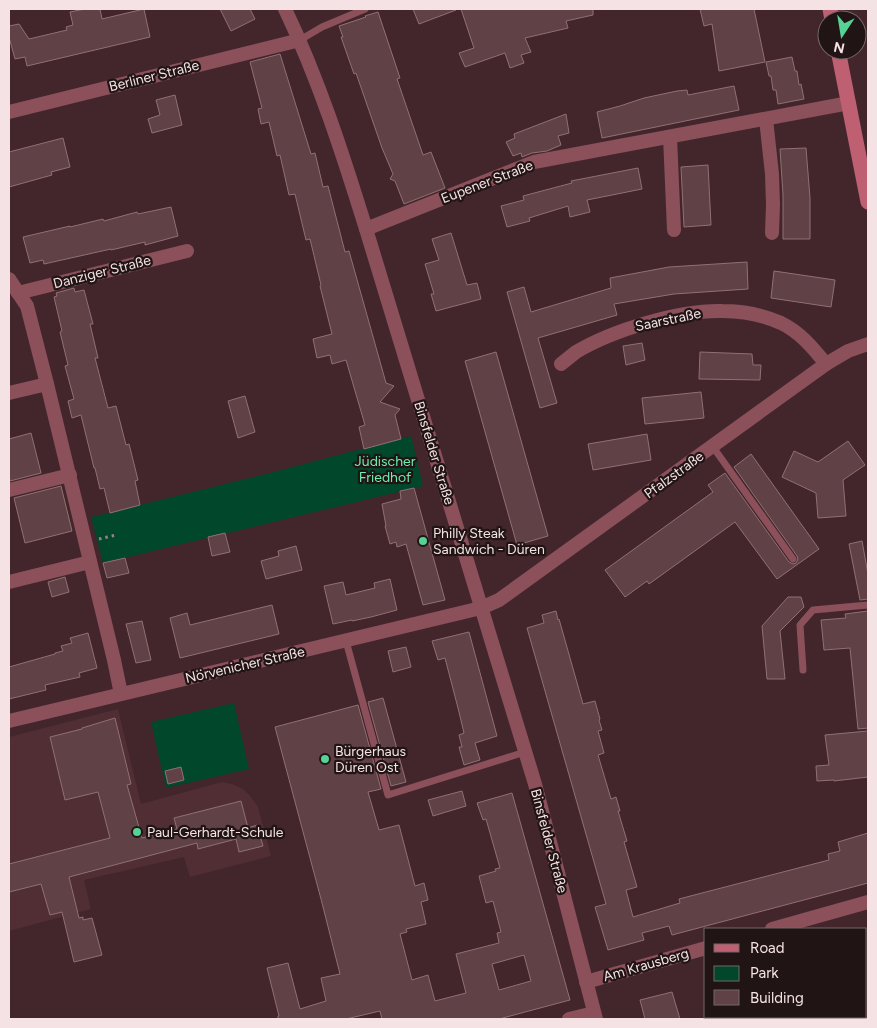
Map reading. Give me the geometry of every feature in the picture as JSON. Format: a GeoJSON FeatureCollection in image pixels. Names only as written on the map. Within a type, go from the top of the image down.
{"type":"FeatureCollection","features":[{"type":"Feature","properties":{"kind":"street","name":"Binsfelder Straße"},"geometry":{"type":"LineString","coordinates":[[286,9],[300,40],[338,141],[366,229],[535,784],[595,1016]]}},
{"type":"Feature","properties":{"kind":"street","name":"Berliner Straße"},"geometry":{"type":"LineString","coordinates":[[9,112],[300,40]]}},
{"type":"Feature","properties":{"kind":"street"},"geometry":{"type":"LineString","coordinates":[[840,60],[868,202]]}},
{"type":"Feature","properties":{"kind":"street","name":"Eupener Straße"},"geometry":{"type":"LineString","coordinates":[[366,229],[534,162],[849,104]]}},
{"type":"Feature","properties":{"kind":"street"},"geometry":{"type":"LineString","coordinates":[[766,119],[772,174],[772,233]]}},
{"type":"Feature","properties":{"kind":"street"},"geometry":{"type":"LineString","coordinates":[[670,137],[674,230]]}},
{"type":"Feature","properties":{"kind":"street","name":"Danziger Straße"},"geometry":{"type":"LineString","coordinates":[[122,694],[70,475],[27,306],[12,287],[187,251]]}},
{"type":"Feature","properties":{"kind":"street","name":"Saarstraße"},"geometry":{"type":"LineString","coordinates":[[561,364],[576,352],[605,338],[647,323],[684,314],[722,310],[755,314],[782,324],[805,338],[826,364]]}},
{"type":"Feature","properties":{"kind":"street","name":"Pfalzstraße"},"geometry":{"type":"LineString","coordinates":[[481,608],[500,600],[826,364],[848,351],[868,344]]}},
{"type":"Feature","properties":{"kind":"street"},"geometry":{"type":"LineString","coordinates":[[9,393],[47,384]]}},
{"type":"Feature","properties":{"kind":"street"},"geometry":{"type":"LineString","coordinates":[[9,490],[70,475]]}},
{"type":"Feature","properties":{"kind":"street"},"geometry":{"type":"LineString","coordinates":[[9,582],[90,562]]}},
{"type":"Feature","properties":{"kind":"street","name":"Nörvenicher Straße"},"geometry":{"type":"LineString","coordinates":[[9,721],[481,608]]}},
{"type":"Feature","properties":{"kind":"street"},"geometry":{"type":"LineString","coordinates":[[776,928],[868,902]]}},
{"type":"Feature","properties":{"kind":"street","name":"Am Krausberg"},"geometry":{"type":"LineString","coordinates":[[586,982],[704,949]]}},
{"type":"Feature","properties":{"kind":"street"},"geometry":{"type":"LineString","coordinates":[[569,1019],[595,1016]]}},
{"type":"Feature","properties":{"kind":"lane"},"geometry":{"type":"LineString","coordinates":[[300,40],[322,27],[365,9]]}},
{"type":"Feature","properties":{"kind":"lane"},"geometry":{"type":"LineString","coordinates":[[713,446],[793,559]]}},
{"type":"Feature","properties":{"kind":"lane"},"geometry":{"type":"LineString","coordinates":[[803,670],[800,625],[813,610],[868,605]]}},
{"type":"Feature","properties":{"kind":"lane"},"geometry":{"type":"LineString","coordinates":[[346,641],[388,795],[525,752]]}},
{"type":"Feature","properties":{"kind":"shaded area","name":"Paul-Gerhardt-Schule"},"geometry":{"type":"Polygon","coordinates":[[[118,709],[141,804],[222,782],[232,784],[243,789],[258,807],[271,856],[190,877],[184,857],[84,880],[91,909],[9,931],[9,737],[118,709]]]}},
{"type":"Feature","properties":{"kind":"green space","name":"Jüdischer Friedhof"},"geometry":{"type":"Polygon","coordinates":[[[411,436],[423,486],[103,563],[91,517],[411,436]]]}},
{"type":"Feature","properties":{"kind":"green space"},"geometry":{"type":"Polygon","coordinates":[[[234,703],[249,769],[166,788],[151,722],[234,703]]]}},
{"type":"Feature","properties":{"kind":"building"},"geometry":{"type":"Polygon","coordinates":[[[100,9],[102,19],[144,9],[150,37],[27,66],[25,57],[15,59],[9,37],[9,26],[19,24],[29,39],[67,30],[66,27],[73,25],[70,12],[100,9]]]}},
{"type":"Feature","properties":{"kind":"building"},"geometry":{"type":"Polygon","coordinates":[[[220,9],[250,9],[255,19],[231,31],[220,9]]]}},
{"type":"Feature","properties":{"kind":"building"},"geometry":{"type":"Polygon","coordinates":[[[413,9],[456,9],[456,10],[419,24],[413,9]]]}},
{"type":"Feature","properties":{"kind":"building"},"geometry":{"type":"Polygon","coordinates":[[[461,9],[593,9],[593,15],[566,21],[568,28],[525,38],[531,52],[521,55],[524,63],[510,68],[505,53],[465,67],[459,53],[474,48],[461,9]]]}},
{"type":"Feature","properties":{"kind":"building"},"geometry":{"type":"Polygon","coordinates":[[[700,9],[754,9],[765,62],[719,71],[712,24],[704,26],[700,9]]]}},
{"type":"Feature","properties":{"kind":"building"},"geometry":{"type":"Polygon","coordinates":[[[378,12],[400,78],[397,79],[423,155],[431,152],[445,188],[404,204],[395,181],[390,179],[393,174],[356,73],[354,74],[339,26],[378,12]]]}},
{"type":"Feature","properties":{"kind":"building"},"geometry":{"type":"Polygon","coordinates":[[[280,54],[311,154],[315,153],[323,187],[328,186],[345,252],[349,251],[386,383],[394,386],[380,402],[400,409],[395,415],[401,439],[364,449],[359,427],[365,425],[346,360],[332,364],[330,355],[317,358],[313,339],[332,334],[310,239],[306,240],[295,194],[289,195],[280,155],[277,156],[269,122],[261,124],[258,109],[262,108],[250,62],[280,54]]]}},
{"type":"Feature","properties":{"kind":"building"},"geometry":{"type":"Polygon","coordinates":[[[792,57],[804,99],[778,104],[776,90],[773,90],[766,62],[792,57]]]}},
{"type":"Feature","properties":{"kind":"building"},"geometry":{"type":"Polygon","coordinates":[[[734,86],[739,110],[602,138],[597,112],[644,98],[677,91],[687,90],[688,95],[734,86]]]}},
{"type":"Feature","properties":{"kind":"building"},"geometry":{"type":"Polygon","coordinates":[[[175,95],[182,125],[152,133],[148,119],[160,115],[156,100],[175,95]]]}},
{"type":"Feature","properties":{"kind":"building"},"geometry":{"type":"Polygon","coordinates":[[[566,114],[569,133],[558,136],[561,145],[547,151],[532,153],[522,157],[521,153],[513,156],[506,142],[515,138],[514,134],[566,114]]]}},
{"type":"Feature","properties":{"kind":"building"},"geometry":{"type":"Polygon","coordinates":[[[63,138],[70,167],[51,172],[52,175],[9,187],[9,152],[63,138]]]}},
{"type":"Feature","properties":{"kind":"building"},"geometry":{"type":"Polygon","coordinates":[[[806,148],[810,198],[810,239],[783,239],[780,149],[806,148]]]}},
{"type":"Feature","properties":{"kind":"building"},"geometry":{"type":"Polygon","coordinates":[[[708,165],[711,225],[684,227],[681,167],[708,165]]]}},
{"type":"Feature","properties":{"kind":"building"},"geometry":{"type":"Polygon","coordinates":[[[638,168],[642,189],[587,200],[590,212],[570,217],[568,206],[529,218],[530,221],[507,227],[501,206],[524,200],[523,196],[572,183],[571,181],[638,168]]]}},
{"type":"Feature","properties":{"kind":"building"},"geometry":{"type":"Polygon","coordinates":[[[171,207],[178,236],[145,245],[145,242],[44,264],[43,260],[30,263],[23,237],[103,219],[104,221],[137,212],[138,214],[171,207]]]}},
{"type":"Feature","properties":{"kind":"building"},"geometry":{"type":"Polygon","coordinates":[[[451,233],[467,285],[477,283],[481,299],[436,311],[431,294],[434,294],[425,264],[439,260],[432,239],[451,233]]]}},
{"type":"Feature","properties":{"kind":"building"},"geometry":{"type":"Polygon","coordinates":[[[747,262],[748,289],[674,294],[614,304],[617,315],[538,338],[557,403],[540,408],[507,292],[524,287],[531,312],[611,288],[610,278],[669,267],[747,262]]]}},
{"type":"Feature","properties":{"kind":"building"},"geometry":{"type":"Polygon","coordinates":[[[774,271],[835,280],[831,307],[771,298],[774,271]]]}},
{"type":"Feature","properties":{"kind":"building"},"geometry":{"type":"Polygon","coordinates":[[[74,288],[75,292],[84,290],[93,324],[90,324],[98,358],[95,358],[108,408],[116,406],[126,445],[129,444],[138,480],[135,481],[140,505],[110,513],[104,488],[100,489],[81,415],[72,418],[68,401],[74,399],[65,366],[68,365],[54,297],[57,296],[56,293],[74,288]]]}},
{"type":"Feature","properties":{"kind":"building"},"geometry":{"type":"Polygon","coordinates":[[[642,343],[645,360],[626,365],[623,346],[642,343]]]}},
{"type":"Feature","properties":{"kind":"building"},"geometry":{"type":"Polygon","coordinates":[[[496,352],[548,536],[517,545],[465,361],[496,352]]]}},
{"type":"Feature","properties":{"kind":"building"},"geometry":{"type":"Polygon","coordinates":[[[700,352],[752,354],[753,365],[761,365],[760,380],[699,379],[700,352]]]}},
{"type":"Feature","properties":{"kind":"building"},"geometry":{"type":"Polygon","coordinates":[[[701,392],[704,418],[645,424],[642,398],[701,392]]]}},
{"type":"Feature","properties":{"kind":"building"},"geometry":{"type":"Polygon","coordinates":[[[245,396],[255,432],[238,438],[228,401],[245,396]]]}},
{"type":"Feature","properties":{"kind":"building"},"geometry":{"type":"Polygon","coordinates":[[[31,433],[41,473],[10,481],[9,439],[31,433]]]}},
{"type":"Feature","properties":{"kind":"building"},"geometry":{"type":"Polygon","coordinates":[[[647,434],[651,460],[593,470],[588,444],[647,434]]]}},
{"type":"Feature","properties":{"kind":"building"},"geometry":{"type":"Polygon","coordinates":[[[848,441],[865,465],[843,480],[846,516],[818,518],[816,493],[782,477],[794,451],[818,462],[848,441]]]}},
{"type":"Feature","properties":{"kind":"building"},"geometry":{"type":"Polygon","coordinates":[[[751,454],[819,549],[777,579],[735,522],[649,584],[647,581],[625,597],[605,570],[713,492],[708,485],[725,473],[789,562],[796,563],[797,556],[734,467],[751,454]]]}},
{"type":"Feature","properties":{"kind":"building"},"geometry":{"type":"Polygon","coordinates":[[[61,486],[72,531],[25,543],[14,498],[61,486]]]}},
{"type":"Feature","properties":{"kind":"building"},"geometry":{"type":"Polygon","coordinates":[[[414,488],[445,600],[423,605],[406,544],[397,547],[396,542],[390,544],[382,504],[401,499],[400,491],[414,488]]]}},
{"type":"Feature","properties":{"kind":"building"},"geometry":{"type":"Polygon","coordinates":[[[225,533],[230,552],[212,556],[208,537],[225,533]]]}},
{"type":"Feature","properties":{"kind":"building"},"geometry":{"type":"Polygon","coordinates":[[[862,541],[868,574],[868,599],[860,600],[849,544],[862,541]]]}},
{"type":"Feature","properties":{"kind":"building"},"geometry":{"type":"Polygon","coordinates":[[[296,546],[302,570],[266,579],[261,561],[279,556],[278,551],[296,546]]]}},
{"type":"Feature","properties":{"kind":"building"},"geometry":{"type":"Polygon","coordinates":[[[125,558],[129,573],[107,578],[103,563],[125,558]]]}},
{"type":"Feature","properties":{"kind":"building"},"geometry":{"type":"Polygon","coordinates":[[[65,577],[69,592],[52,597],[48,582],[65,577]]]}},
{"type":"Feature","properties":{"kind":"building"},"geometry":{"type":"Polygon","coordinates":[[[390,579],[397,610],[333,624],[324,586],[343,582],[346,595],[375,588],[374,583],[390,579]]]}},
{"type":"Feature","properties":{"kind":"building"},"geometry":{"type":"Polygon","coordinates":[[[788,597],[801,597],[804,607],[780,631],[785,679],[767,679],[762,626],[788,597]]]}},
{"type":"Feature","properties":{"kind":"building"},"geometry":{"type":"Polygon","coordinates":[[[272,605],[279,634],[180,658],[170,618],[187,613],[190,625],[272,605]]]}},
{"type":"Feature","properties":{"kind":"building"},"geometry":{"type":"Polygon","coordinates":[[[556,611],[583,704],[595,701],[600,719],[602,730],[598,731],[604,753],[598,755],[611,799],[616,797],[627,841],[624,842],[637,887],[626,890],[633,917],[680,903],[679,899],[829,860],[828,854],[840,851],[838,842],[868,833],[868,883],[672,935],[669,926],[642,933],[644,940],[608,950],[595,907],[606,904],[527,628],[544,623],[542,615],[556,611]]]}},
{"type":"Feature","properties":{"kind":"building"},"geometry":{"type":"Polygon","coordinates":[[[868,611],[868,728],[858,729],[850,648],[824,650],[821,620],[846,618],[845,614],[868,611]]]}},
{"type":"Feature","properties":{"kind":"building"},"geometry":{"type":"Polygon","coordinates":[[[142,621],[151,660],[136,663],[126,624],[142,621]]]}},
{"type":"Feature","properties":{"kind":"building"},"geometry":{"type":"Polygon","coordinates":[[[469,632],[497,736],[475,743],[480,760],[464,765],[459,747],[462,747],[459,735],[464,733],[458,708],[445,658],[438,660],[432,641],[469,632]]]}},
{"type":"Feature","properties":{"kind":"building"},"geometry":{"type":"Polygon","coordinates":[[[88,633],[97,668],[79,673],[80,677],[45,685],[46,690],[9,699],[9,667],[63,651],[61,646],[72,643],[70,638],[88,633]]]}},
{"type":"Feature","properties":{"kind":"building"},"geometry":{"type":"Polygon","coordinates":[[[406,647],[411,667],[393,672],[388,651],[406,647]]]}},
{"type":"Feature","properties":{"kind":"building"},"geometry":{"type":"Polygon","coordinates":[[[383,698],[406,782],[391,786],[368,702],[383,698]]]}},
{"type":"Feature","properties":{"kind":"building"},"geometry":{"type":"Polygon","coordinates":[[[358,705],[381,789],[368,792],[379,830],[399,825],[415,886],[424,883],[428,900],[421,902],[426,924],[406,929],[407,932],[400,934],[412,980],[428,975],[435,1001],[466,993],[456,954],[499,943],[497,933],[501,932],[493,901],[486,903],[479,876],[500,868],[486,819],[483,820],[477,803],[512,793],[570,1000],[499,1019],[382,1019],[380,1011],[346,1019],[278,1019],[279,1016],[267,968],[288,963],[300,1009],[326,1001],[321,978],[340,974],[275,727],[358,705]],[[524,955],[492,964],[499,990],[531,981],[524,955]]]}},
{"type":"Feature","properties":{"kind":"building"},"geometry":{"type":"Polygon","coordinates":[[[115,718],[131,784],[127,785],[142,838],[177,829],[174,818],[241,801],[248,828],[257,825],[263,846],[239,852],[236,839],[198,849],[197,843],[69,877],[79,918],[83,917],[83,920],[92,918],[102,955],[74,962],[62,912],[50,915],[41,884],[9,892],[9,864],[110,838],[98,792],[65,800],[50,737],[115,718]]]}},
{"type":"Feature","properties":{"kind":"building"},"geometry":{"type":"Polygon","coordinates":[[[868,731],[868,777],[817,781],[816,766],[829,765],[825,735],[868,731]]]}},
{"type":"Feature","properties":{"kind":"building"},"geometry":{"type":"Polygon","coordinates":[[[181,767],[184,780],[168,784],[165,771],[181,767]]]}},
{"type":"Feature","properties":{"kind":"building"},"geometry":{"type":"Polygon","coordinates":[[[462,791],[466,806],[433,816],[428,800],[462,791]]]}},
{"type":"Feature","properties":{"kind":"building"},"geometry":{"type":"Polygon","coordinates":[[[672,992],[680,1019],[645,1019],[640,1000],[672,992]]]}},
{"type":"Feature","properties":{"kind":"place","name":"Philly Steak Sandwich - Düren"},"geometry":{"type":"Point","coordinates":[423,541]}},
{"type":"Feature","properties":{"kind":"place","name":"Bürgerhaus Düren Ost"},"geometry":{"type":"Point","coordinates":[325,759]}},
{"type":"Feature","properties":{"kind":"place","name":"Paul-Gerhardt-Schule"},"geometry":{"type":"Point","coordinates":[137,832]}}]}
